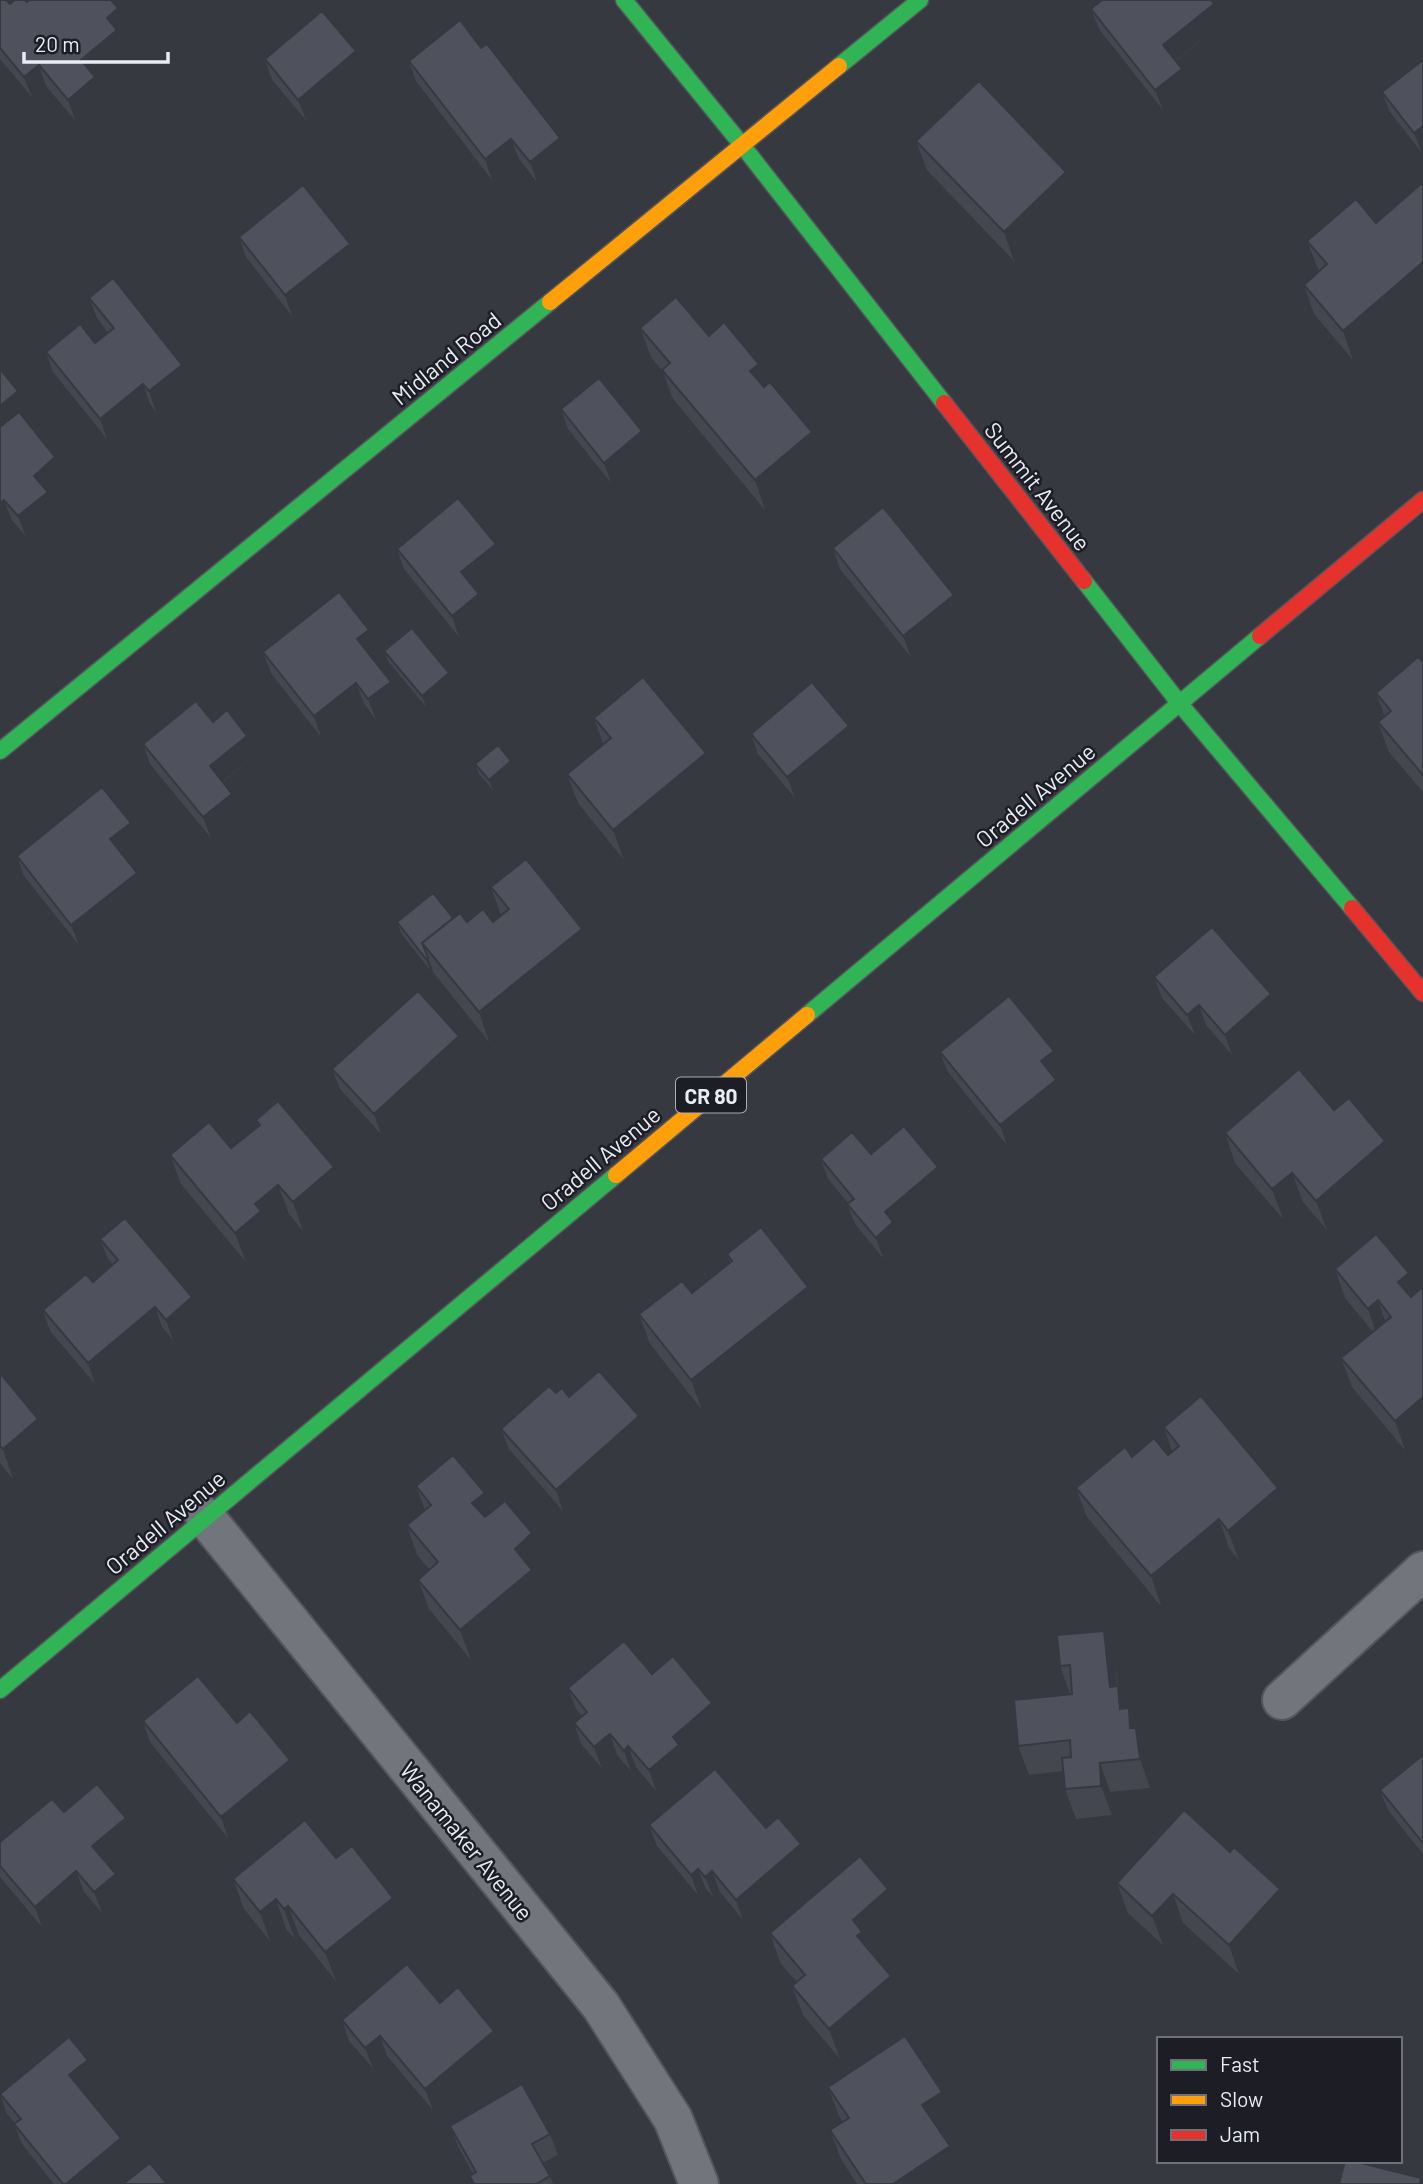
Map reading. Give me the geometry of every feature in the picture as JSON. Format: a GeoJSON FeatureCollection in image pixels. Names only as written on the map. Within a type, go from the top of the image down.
{"type":"FeatureCollection","features":[{"type":"Feature","properties":{"kind":"street","name":"Summit Avenue"},"geometry":{"type":"LineString","coordinates":[[624,0],[742,145],[1180,704],[1423,993]]}},
{"type":"Feature","properties":{"kind":"street","name":"Midland Road"},"geometry":{"type":"LineString","coordinates":[[0,751],[920,0]]}},
{"type":"Feature","properties":{"kind":"street","name":"Oradell Avenue"},"geometry":{"type":"LineString","coordinates":[[0,1690],[1423,500]]}},
{"type":"Feature","properties":{"kind":"street","name":"Wanamaker Avenue"},"geometry":{"type":"LineString","coordinates":[[205,1517],[601,2006],[673,2119],[699,2184]]}},
{"type":"Feature","properties":{"kind":"street"},"geometry":{"type":"LineString","coordinates":[[1282,1700],[1423,1571]]}},
{"type":"Feature","properties":{"kind":"building"},"geometry":{"type":"Polygon","coordinates":[[[0,0],[6,0],[10,4],[15,0],[111,0],[118,8],[107,18],[117,30],[81,60],[95,77],[68,100],[39,65],[24,77],[0,48],[0,0]]]}},
{"type":"Feature","properties":{"kind":"building"},"geometry":{"type":"Polygon","coordinates":[[[1102,0],[1211,0],[1214,4],[1163,45],[1182,69],[1155,90],[1091,9],[1102,0]]]}},
{"type":"Feature","properties":{"kind":"building"},"geometry":{"type":"Polygon","coordinates":[[[322,11],[356,51],[298,100],[265,59],[322,11]]]}},
{"type":"Feature","properties":{"kind":"building"},"geometry":{"type":"Polygon","coordinates":[[[460,20],[481,48],[487,44],[560,138],[530,162],[511,139],[485,159],[409,61],[460,20]]]}},
{"type":"Feature","properties":{"kind":"building"},"geometry":{"type":"Polygon","coordinates":[[[1423,60],[1423,126],[1414,133],[1382,92],[1423,60]]]}},
{"type":"Feature","properties":{"kind":"building"},"geometry":{"type":"Polygon","coordinates":[[[979,81],[1066,172],[1004,232],[916,141],[979,81]]]}},
{"type":"Feature","properties":{"kind":"building"},"geometry":{"type":"Polygon","coordinates":[[[1422,183],[1423,262],[1343,331],[1304,285],[1327,264],[1307,241],[1356,199],[1376,223],[1422,183]]]}},
{"type":"Feature","properties":{"kind":"building"},"geometry":{"type":"Polygon","coordinates":[[[303,185],[350,244],[285,295],[239,237],[303,185]]]}},
{"type":"Feature","properties":{"kind":"building"},"geometry":{"type":"Polygon","coordinates":[[[113,278],[182,365],[149,391],[143,384],[100,419],[46,352],[80,324],[95,343],[114,328],[89,298],[113,278]]]}},
{"type":"Feature","properties":{"kind":"building"},"geometry":{"type":"Polygon","coordinates":[[[676,297],[709,336],[724,322],[759,364],[750,371],[764,387],[770,382],[812,432],[755,480],[662,370],[670,363],[640,328],[676,297]]]}},
{"type":"Feature","properties":{"kind":"building"},"geometry":{"type":"Polygon","coordinates":[[[0,369],[18,391],[0,406],[0,369]]]}},
{"type":"Feature","properties":{"kind":"building"},"geometry":{"type":"Polygon","coordinates":[[[599,378],[642,431],[604,463],[561,409],[599,378]]]}},
{"type":"Feature","properties":{"kind":"building"},"geometry":{"type":"Polygon","coordinates":[[[19,412],[55,457],[34,476],[48,492],[18,516],[4,500],[0,503],[0,427],[19,412]]]}},
{"type":"Feature","properties":{"kind":"building"},"geometry":{"type":"Polygon","coordinates":[[[458,498],[496,544],[461,572],[479,594],[452,616],[397,549],[458,498]]]}},
{"type":"Feature","properties":{"kind":"building"},"geometry":{"type":"Polygon","coordinates":[[[883,507],[954,595],[903,636],[833,548],[883,507]]]}},
{"type":"Feature","properties":{"kind":"building"},"geometry":{"type":"Polygon","coordinates":[[[339,592],[369,630],[357,639],[391,682],[368,699],[356,683],[314,716],[263,652],[339,592]]]}},
{"type":"Feature","properties":{"kind":"building"},"geometry":{"type":"Polygon","coordinates":[[[412,628],[449,673],[422,696],[384,651],[412,628]]]}},
{"type":"Feature","properties":{"kind":"building"},"geometry":{"type":"Polygon","coordinates":[[[1418,657],[1423,662],[1423,775],[1378,722],[1391,711],[1376,693],[1418,657]]]}},
{"type":"Feature","properties":{"kind":"building"},"geometry":{"type":"Polygon","coordinates":[[[643,677],[706,753],[613,830],[567,774],[611,738],[594,718],[643,677]]]}},
{"type":"Feature","properties":{"kind":"building"},"geometry":{"type":"Polygon","coordinates":[[[812,682],[849,726],[787,777],[751,734],[812,682]]]}},
{"type":"Feature","properties":{"kind":"building"},"geometry":{"type":"Polygon","coordinates":[[[196,701],[213,722],[227,710],[247,736],[210,766],[232,794],[203,817],[143,744],[196,701]]]}},
{"type":"Feature","properties":{"kind":"building"},"geometry":{"type":"Polygon","coordinates":[[[498,745],[511,761],[489,780],[475,764],[498,745]]]}},
{"type":"Feature","properties":{"kind":"building"},"geometry":{"type":"Polygon","coordinates":[[[102,787],[131,823],[110,839],[137,873],[71,925],[17,856],[102,787]]]}},
{"type":"Feature","properties":{"kind":"building"},"geometry":{"type":"Polygon","coordinates":[[[526,859],[582,929],[479,1012],[422,943],[460,913],[467,922],[483,909],[493,922],[509,909],[491,887],[526,859]]]}},
{"type":"Feature","properties":{"kind":"building"},"geometry":{"type":"Polygon","coordinates":[[[433,893],[453,918],[422,943],[428,958],[426,959],[397,922],[433,893]]]}},
{"type":"Feature","properties":{"kind":"building"},"geometry":{"type":"Polygon","coordinates":[[[1212,927],[1271,994],[1225,1035],[1199,1005],[1187,1015],[1154,977],[1212,927]]]}},
{"type":"Feature","properties":{"kind":"building"},"geometry":{"type":"Polygon","coordinates":[[[418,991],[459,1036],[374,1114],[332,1069],[418,991]]]}},
{"type":"Feature","properties":{"kind":"building"},"geometry":{"type":"Polygon","coordinates":[[[1009,996],[1054,1051],[1041,1061],[1056,1080],[1000,1125],[940,1052],[1009,996]]]}},
{"type":"Feature","properties":{"kind":"building"},"geometry":{"type":"Polygon","coordinates":[[[1299,1069],[1334,1110],[1349,1098],[1385,1141],[1316,1201],[1292,1173],[1272,1189],[1225,1133],[1299,1069]]]}},
{"type":"Feature","properties":{"kind":"building"},"geometry":{"type":"Polygon","coordinates":[[[278,1101],[334,1167],[293,1202],[278,1185],[255,1204],[261,1211],[235,1233],[170,1155],[209,1122],[231,1148],[260,1125],[256,1120],[278,1101]]]}},
{"type":"Feature","properties":{"kind":"building"},"geometry":{"type":"Polygon","coordinates":[[[904,1126],[938,1167],[885,1212],[893,1222],[876,1238],[847,1204],[854,1199],[821,1159],[852,1132],[871,1154],[904,1126]]]}},
{"type":"Feature","properties":{"kind":"building"},"geometry":{"type":"Polygon","coordinates":[[[125,1218],[192,1297],[166,1320],[155,1307],[88,1363],[43,1310],[86,1274],[93,1282],[118,1260],[100,1239],[125,1218]]]}},
{"type":"Feature","properties":{"kind":"building"},"geometry":{"type":"Polygon","coordinates":[[[761,1227],[808,1287],[691,1380],[639,1314],[682,1281],[692,1293],[732,1261],[727,1254],[761,1227]]]}},
{"type":"Feature","properties":{"kind":"building"},"geometry":{"type":"Polygon","coordinates":[[[1376,1234],[1409,1273],[1398,1282],[1411,1297],[1423,1287],[1423,1397],[1395,1421],[1341,1358],[1391,1317],[1378,1300],[1368,1309],[1335,1269],[1376,1234]]]}},
{"type":"Feature","properties":{"kind":"building"},"geometry":{"type":"Polygon","coordinates":[[[599,1371],[639,1416],[556,1490],[501,1429],[549,1386],[556,1393],[562,1388],[569,1397],[599,1371]]]}},
{"type":"Feature","properties":{"kind":"building"},"geometry":{"type":"Polygon","coordinates":[[[0,1373],[38,1419],[3,1449],[0,1446],[0,1373]]]}},
{"type":"Feature","properties":{"kind":"building"},"geometry":{"type":"Polygon","coordinates":[[[1201,1396],[1278,1488],[1228,1531],[1219,1519],[1151,1576],[1076,1488],[1125,1447],[1132,1457],[1154,1438],[1168,1455],[1179,1446],[1164,1427],[1201,1396]]]}},
{"type":"Feature","properties":{"kind":"building"},"geometry":{"type":"Polygon","coordinates":[[[453,1455],[485,1493],[472,1503],[485,1517],[505,1501],[532,1533],[515,1549],[532,1570],[460,1630],[418,1580],[438,1562],[407,1525],[431,1505],[416,1486],[453,1455]]]}},
{"type":"Feature","properties":{"kind":"building"},"geometry":{"type":"Polygon","coordinates":[[[1104,1631],[1110,1687],[1118,1686],[1120,1709],[1129,1708],[1130,1728],[1136,1728],[1140,1759],[1100,1763],[1101,1786],[1065,1789],[1062,1758],[1071,1757],[1070,1740],[1018,1746],[1014,1700],[1072,1694],[1070,1665],[1060,1666],[1057,1635],[1104,1631]]]}},
{"type":"Feature","properties":{"kind":"building"},"geometry":{"type":"Polygon","coordinates":[[[624,1641],[652,1674],[673,1656],[712,1703],[673,1737],[679,1745],[649,1770],[628,1746],[624,1751],[610,1734],[594,1747],[574,1723],[587,1712],[568,1688],[624,1641]]]}},
{"type":"Feature","properties":{"kind":"building"},"geometry":{"type":"Polygon","coordinates":[[[198,1676],[237,1723],[250,1711],[290,1760],[221,1817],[143,1721],[198,1676]]]}},
{"type":"Feature","properties":{"kind":"building"},"geometry":{"type":"Polygon","coordinates":[[[1423,1755],[1423,1843],[1380,1790],[1423,1755]]]}},
{"type":"Feature","properties":{"kind":"building"},"geometry":{"type":"Polygon","coordinates":[[[715,1769],[766,1828],[778,1817],[801,1844],[736,1900],[712,1871],[705,1877],[698,1869],[691,1875],[649,1825],[715,1769]]]}},
{"type":"Feature","properties":{"kind":"building"},"geometry":{"type":"Polygon","coordinates":[[[97,1784],[126,1818],[92,1846],[116,1874],[94,1892],[76,1871],[35,1907],[0,1866],[0,1842],[52,1799],[64,1812],[97,1784]]]}},
{"type":"Feature","properties":{"kind":"building"},"geometry":{"type":"Polygon","coordinates":[[[1184,1810],[1230,1852],[1234,1847],[1280,1889],[1229,1945],[1173,1894],[1152,1916],[1117,1883],[1184,1810]]]}},
{"type":"Feature","properties":{"kind":"building"},"geometry":{"type":"Polygon","coordinates":[[[305,1820],[336,1858],[352,1846],[393,1898],[325,1952],[288,1906],[284,1909],[276,1899],[260,1912],[233,1879],[305,1820]]]}},
{"type":"Feature","properties":{"kind":"building"},"geometry":{"type":"Polygon","coordinates":[[[860,1856],[888,1889],[853,1920],[862,1932],[857,1936],[891,1976],[829,2029],[792,1986],[805,1975],[770,1933],[860,1856]]]}},
{"type":"Feature","properties":{"kind":"building"},"geometry":{"type":"Polygon","coordinates":[[[407,1964],[440,2003],[458,1987],[494,2031],[425,2089],[380,2036],[365,2048],[342,2020],[407,1964]]]}},
{"type":"Feature","properties":{"kind":"building"},"geometry":{"type":"Polygon","coordinates":[[[905,2036],[942,2092],[922,2105],[950,2146],[893,2184],[866,2184],[830,2130],[849,2118],[828,2087],[905,2036]]]}},
{"type":"Feature","properties":{"kind":"building"},"geometry":{"type":"Polygon","coordinates":[[[69,2037],[88,2060],[69,2075],[121,2138],[63,2184],[14,2124],[21,2119],[0,2094],[69,2037]]]}},
{"type":"Feature","properties":{"kind":"building"},"geometry":{"type":"Polygon","coordinates":[[[522,2084],[550,2134],[532,2144],[550,2176],[536,2184],[474,2184],[470,2176],[476,2172],[450,2126],[522,2084]]]}},
{"type":"Feature","properties":{"kind":"building"},"geometry":{"type":"Polygon","coordinates":[[[150,2163],[167,2184],[123,2184],[150,2163]]]}},
{"type":"Feature","properties":{"kind":"building"},"geometry":{"type":"Polygon","coordinates":[[[1344,2163],[1361,2163],[1421,2178],[1420,2184],[1339,2184],[1344,2163]]]}},
{"type":"Feature","properties":{"kind":"traffic: fast"},"geometry":{"type":"LineString","coordinates":[[624,0],[742,145],[944,403]]}},
{"type":"Feature","properties":{"kind":"traffic: fast"},"geometry":{"type":"LineString","coordinates":[[839,66],[920,0]]}},
{"type":"Feature","properties":{"kind":"traffic: fast"},"geometry":{"type":"LineString","coordinates":[[0,751],[550,302]]}},
{"type":"Feature","properties":{"kind":"traffic: fast"},"geometry":{"type":"LineString","coordinates":[[1084,581],[1180,704],[1352,908]]}},
{"type":"Feature","properties":{"kind":"traffic: fast"},"geometry":{"type":"LineString","coordinates":[[807,1015],[1260,636]]}},
{"type":"Feature","properties":{"kind":"traffic: fast"},"geometry":{"type":"LineString","coordinates":[[0,1690],[616,1175]]}},
{"type":"Feature","properties":{"kind":"traffic: slow"},"geometry":{"type":"LineString","coordinates":[[550,302],[839,66]]}},
{"type":"Feature","properties":{"kind":"traffic: slow"},"geometry":{"type":"LineString","coordinates":[[616,1175],[807,1015]]}},
{"type":"Feature","properties":{"kind":"traffic: jam"},"geometry":{"type":"LineString","coordinates":[[944,403],[1084,581]]}},
{"type":"Feature","properties":{"kind":"traffic: jam"},"geometry":{"type":"LineString","coordinates":[[1260,636],[1423,500]]}},
{"type":"Feature","properties":{"kind":"traffic: jam"},"geometry":{"type":"LineString","coordinates":[[1352,908],[1423,993]]}}]}
